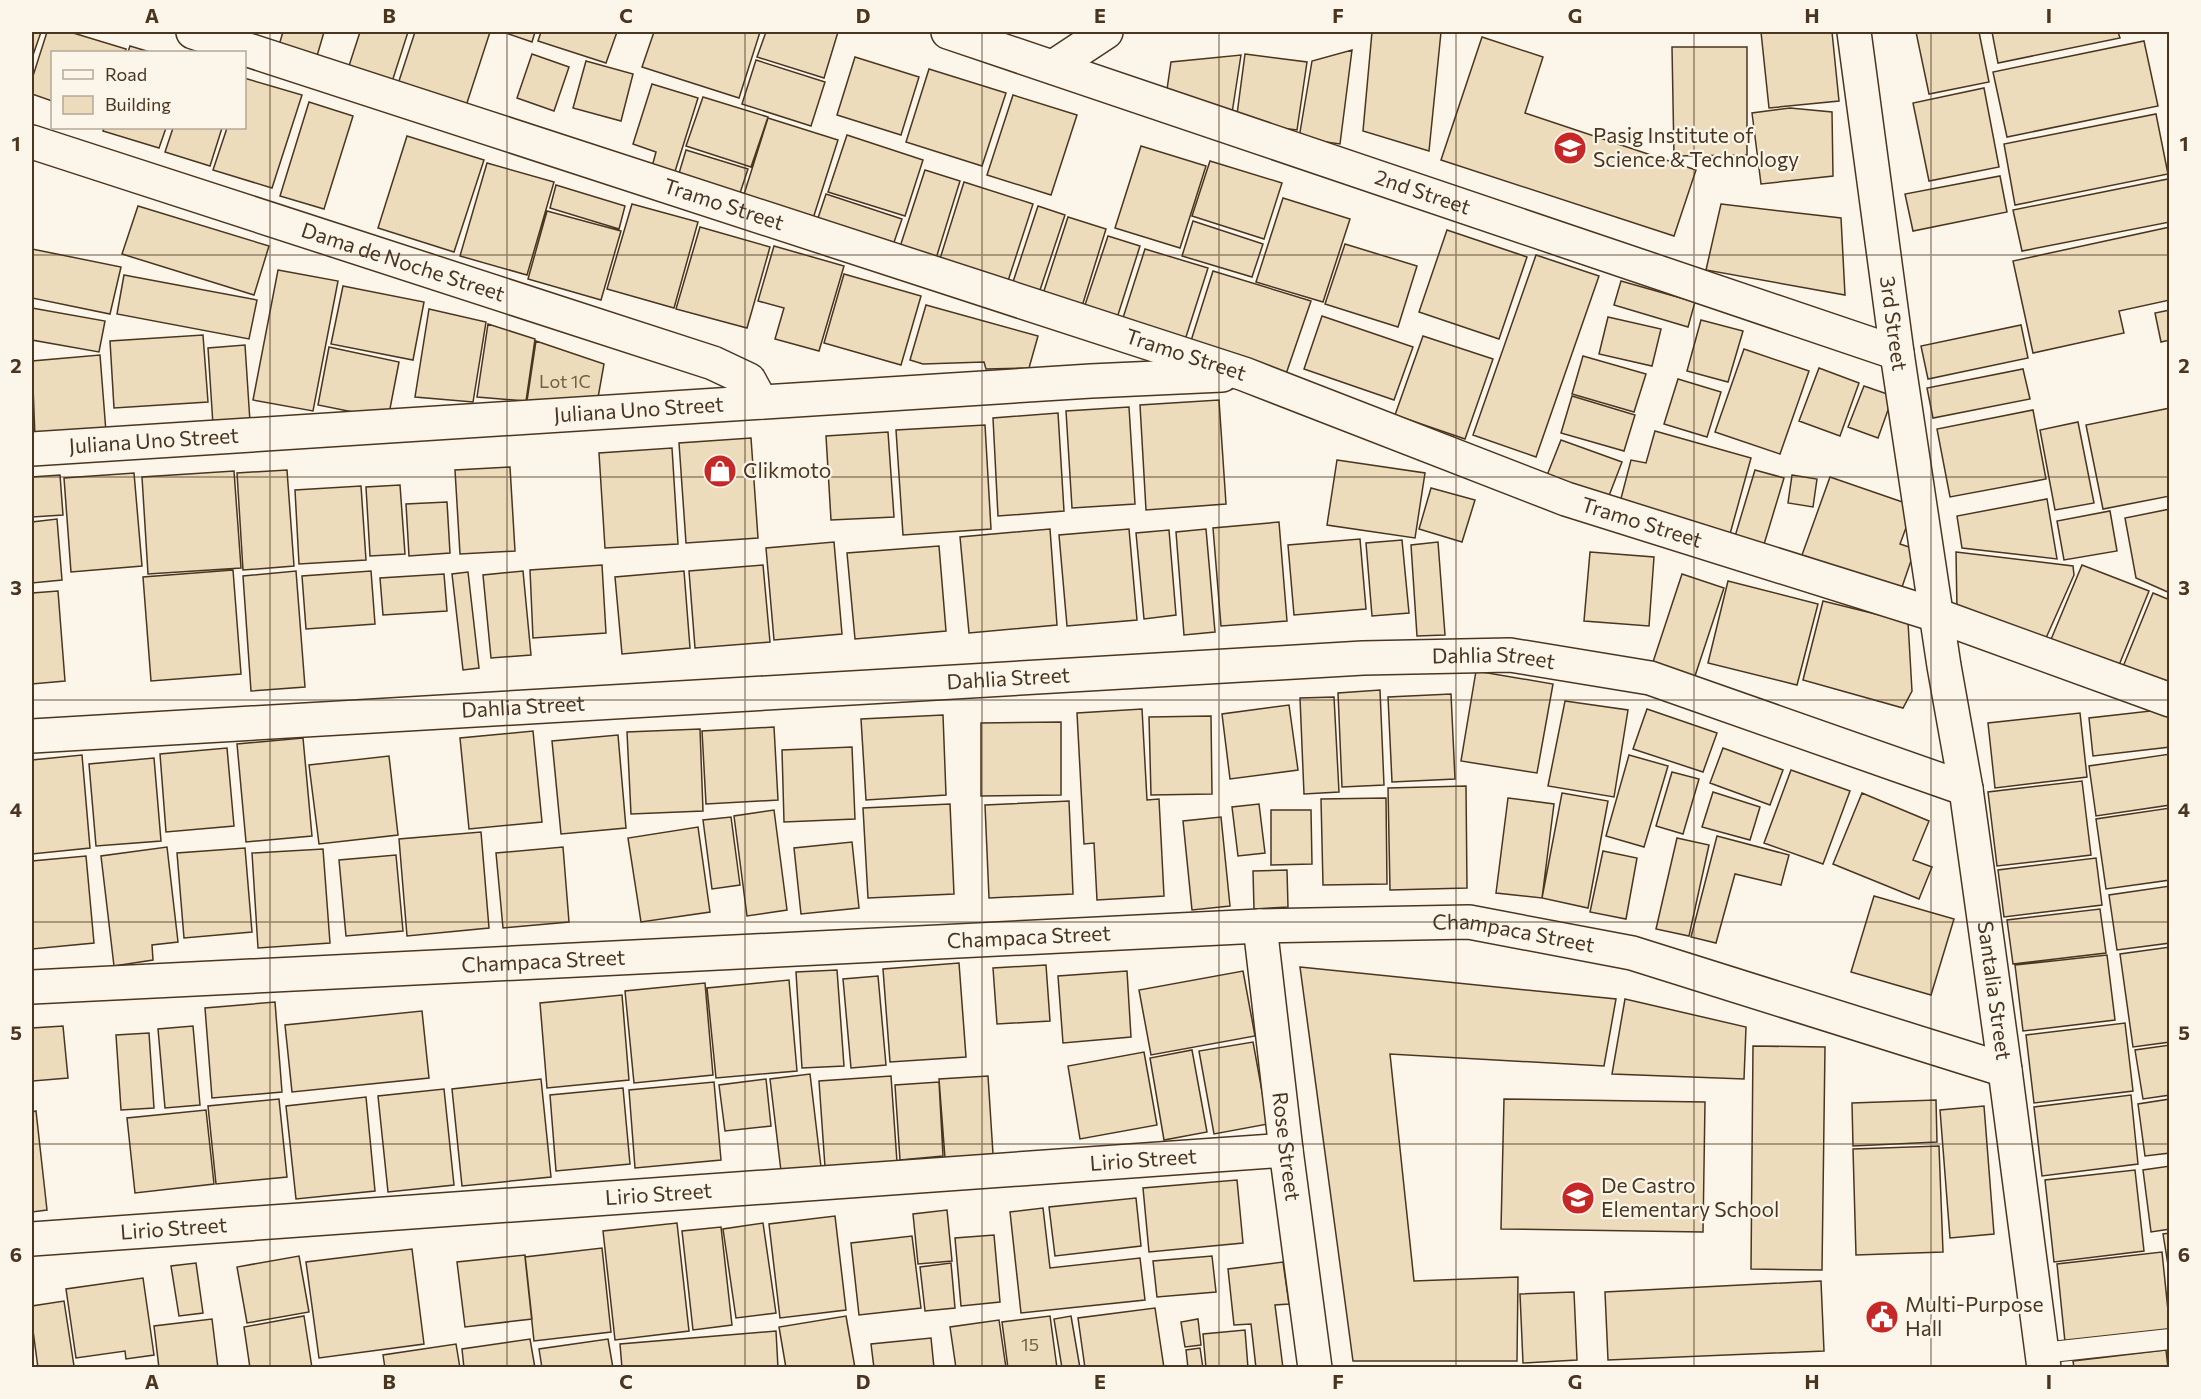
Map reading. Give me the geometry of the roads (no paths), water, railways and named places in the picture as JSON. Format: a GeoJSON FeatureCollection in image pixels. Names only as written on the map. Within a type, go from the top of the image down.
{"type":"FeatureCollection","features":[{"type":"Feature","properties":{"kind":"street","name":"Tramo Street"},"geometry":{"type":"LineString","coordinates":[[193,32],[1244,374],[1566,499],[1936,615],[2169,700]]}},
{"type":"Feature","properties":{"kind":"street","name":"2nd Street"},"geometry":{"type":"LineString","coordinates":[[948,32],[1897,353]]}},
{"type":"Feature","properties":{"kind":"street"},"geometry":{"type":"LineString","coordinates":[[1053,67],[1106,32]]}},
{"type":"Feature","properties":{"kind":"street","name":"3rd Street"},"geometry":{"type":"LineString","coordinates":[[1854,32],[1897,353],[1936,615]]}},
{"type":"Feature","properties":{"kind":"street","name":"Dama de Noche Street"},"geometry":{"type":"LineString","coordinates":[[32,142],[713,363],[749,380],[761,402]]}},
{"type":"Feature","properties":{"kind":"street","name":"Juliana Uno Street"},"geometry":{"type":"LineString","coordinates":[[32,450],[1091,381],[1244,374]]}},
{"type":"Feature","properties":{"kind":"street","name":"Santalia Street"},"geometry":{"type":"LineString","coordinates":[[1936,615],[1966,789],[2006,1070],[2037,1364]]}},
{"type":"Feature","properties":{"kind":"street","name":"Dahlia Street"},"geometry":{"type":"LineString","coordinates":[[32,736],[1363,658],[1510,655],[1650,678],[1966,789]]}},
{"type":"Feature","properties":{"kind":"street","name":"Champaca Street"},"geometry":{"type":"LineString","coordinates":[[32,987],[1260,926],[1469,922],[1632,953],[2006,1070]]}},
{"type":"Feature","properties":{"kind":"street","name":"Rose Street"},"geometry":{"type":"LineString","coordinates":[[1260,926],[1286,1150],[1315,1368]]}},
{"type":"Feature","properties":{"kind":"street","name":"Lirio Street"},"geometry":{"type":"LineString","coordinates":[[32,1239],[1286,1150]]}},
{"type":"Feature","properties":{"kind":"lane"},"geometry":{"type":"LineString","coordinates":[[2037,1364],[2169,1339]]}},
{"type":"Feature","properties":{"kind":"place","name":"Pasig Institute of Science & Technology"},"geometry":{"type":"Point","coordinates":[1570,148]}},
{"type":"Feature","properties":{"kind":"place","name":"Clikmoto"},"geometry":{"type":"Point","coordinates":[720,471]}},
{"type":"Feature","properties":{"kind":"place","name":"De Castro Elementary School"},"geometry":{"type":"Point","coordinates":[1578,1198]}},
{"type":"Feature","properties":{"kind":"place","name":"Multi-Purpose Hall"},"geometry":{"type":"Point","coordinates":[1882,1317]}}]}
